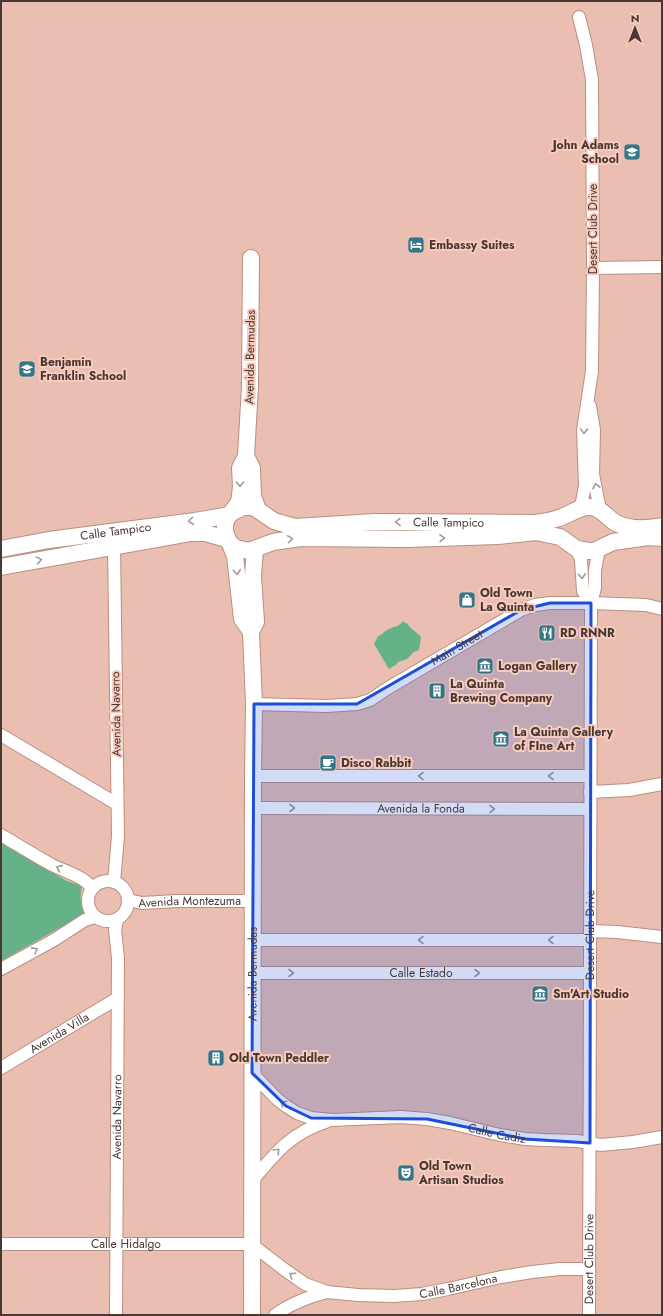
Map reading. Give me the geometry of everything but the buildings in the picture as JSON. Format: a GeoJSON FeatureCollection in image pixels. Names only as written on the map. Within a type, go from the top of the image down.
{"type":"FeatureCollection","features":[{"type":"Feature","properties":{"kind":"street","name":"Desert Club Drive"},"geometry":{"type":"LineString","coordinates":[[579,17],[592,80],[592,371],[583,430],[585,485],[582,502],[576,511],[569,517],[566,528],[569,540],[575,547],[581,560],[583,591],[591,603]]}},
{"type":"Feature","properties":{"kind":"street","name":"Avenida Bermudas"},"geometry":{"type":"LineString","coordinates":[[251,258],[250,386],[246,456],[240,468],[241,487],[239,502],[225,525],[225,532],[235,556],[242,619],[251,632]]}},
{"type":"Feature","properties":{"kind":"street"},"geometry":{"type":"LineString","coordinates":[[593,268],[662,267]]}},
{"type":"Feature","properties":{"kind":"street","name":"Desert Club Drive"},"geometry":{"type":"LineString","coordinates":[[588,395],[594,430],[594,474],[603,513],[610,525],[611,531],[609,537],[601,547],[595,570],[595,588],[591,603],[589,1315]]}},
{"type":"Feature","properties":{"kind":"street","name":"Avenida Bermudas"},"geometry":{"type":"LineString","coordinates":[[246,456],[252,468],[253,496],[260,511],[267,520],[269,527],[266,541],[258,547],[253,576],[256,622],[251,632],[254,704],[252,776],[252,1315]]}},
{"type":"Feature","properties":{"kind":"street","name":"Calle Tampico"},"geometry":{"type":"LineString","coordinates":[[1,549],[49,540],[195,521],[231,513],[237,509],[248,507],[260,511],[274,521],[295,527],[375,522],[535,523],[557,519],[590,507],[603,513],[616,523],[632,528],[662,526]]}},
{"type":"Feature","properties":{"kind":"street","name":"Calle Tampico"},"geometry":{"type":"LineString","coordinates":[[1,567],[190,533],[205,533],[229,542],[236,548],[249,551],[284,539],[300,538],[407,539],[498,536],[536,532],[560,537],[575,547],[589,551],[613,542],[648,537],[662,538]]}},
{"type":"Feature","properties":{"kind":"street","name":"Avenida Navarro"},"geometry":{"type":"LineString","coordinates":[[114,546],[118,836],[114,882]]}},
{"type":"Feature","properties":{"kind":"street","name":"Main Street"},"geometry":{"type":"LineString","coordinates":[[254,704],[326,706],[357,704],[370,700],[521,610],[535,605],[550,603],[591,603],[646,605],[662,609]]}},
{"type":"Feature","properties":{"kind":"street"},"geometry":{"type":"LineString","coordinates":[[1,736],[117,804]]}},
{"type":"Feature","properties":{"kind":"street"},"geometry":{"type":"LineString","coordinates":[[252,776],[590,776]]}},
{"type":"Feature","properties":{"kind":"street"},"geometry":{"type":"LineString","coordinates":[[590,792],[629,790],[662,784]]}},
{"type":"Feature","properties":{"kind":"street","name":"Avenida la Fonda"},"geometry":{"type":"LineString","coordinates":[[252,808],[590,809]]}},
{"type":"Feature","properties":{"kind":"street"},"geometry":{"type":"LineString","coordinates":[[1,835],[51,865],[74,875],[92,888]]}},
{"type":"Feature","properties":{"kind":"street"},"geometry":{"type":"LineString","coordinates":[[106,881],[114,882],[121,886],[126,892],[128,900],[127,908],[117,920],[110,922],[102,921],[95,917],[90,911],[87,903],[88,895],[92,888],[98,884],[106,881]]}},
{"type":"Feature","properties":{"kind":"street","name":"Avenida Montezuma"},"geometry":{"type":"LineString","coordinates":[[128,900],[142,903],[176,901],[252,901]]}},
{"type":"Feature","properties":{"kind":"street"},"geometry":{"type":"LineString","coordinates":[[1,969],[54,940],[85,920],[95,917]]}},
{"type":"Feature","properties":{"kind":"street","name":"Avenida Navarro"},"geometry":{"type":"LineString","coordinates":[[116,1315],[118,958],[115,930],[117,920]]}},
{"type":"Feature","properties":{"kind":"street"},"geometry":{"type":"LineString","coordinates":[[252,940],[590,935],[617,932],[662,937]]}},
{"type":"Feature","properties":{"kind":"street","name":"Calle Estado"},"geometry":{"type":"LineString","coordinates":[[252,973],[590,973]]}},
{"type":"Feature","properties":{"kind":"street","name":"Avenida Villa"},"geometry":{"type":"LineString","coordinates":[[1,1068],[118,998]]}},
{"type":"Feature","properties":{"kind":"street","name":"Calle Cadiz"},"geometry":{"type":"LineString","coordinates":[[252,1073],[277,1099],[297,1113],[312,1118],[332,1120],[401,1117],[427,1119],[525,1139],[578,1141],[601,1145],[662,1137]]}},
{"type":"Feature","properties":{"kind":"street","name":"Calle Cadiz"},"geometry":{"type":"LineString","coordinates":[[252,1181],[277,1151],[289,1140],[313,1126],[332,1120]]}},
{"type":"Feature","properties":{"kind":"street","name":"Calle Hidalgo"},"geometry":{"type":"LineString","coordinates":[[1,1244],[251,1244]]}},
{"type":"Feature","properties":{"kind":"street","name":"Calle Barcelona"},"geometry":{"type":"LineString","coordinates":[[251,1244],[305,1284],[327,1292],[380,1296],[422,1294],[532,1272],[560,1269],[588,1269]]}},
{"type":"Feature","properties":{"kind":"street","name":"Calle Barcelona"},"geometry":{"type":"LineString","coordinates":[[275,1315],[298,1301],[327,1292]]}},
{"type":"Feature","properties":{"kind":"highlighted area"},"geometry":{"type":"Polygon","coordinates":[[[550,603],[591,603],[590,1143],[525,1139],[427,1119],[311,1118],[286,1106],[252,1073],[254,704],[357,704],[521,610],[550,603]]]}},
{"type":"Feature","properties":{"kind":"green space"},"geometry":{"type":"Polygon","coordinates":[[[403,621],[421,637],[419,650],[389,669],[374,644],[378,636],[403,621]]]}},
{"type":"Feature","properties":{"kind":"green space"},"geometry":{"type":"Polygon","coordinates":[[[1,842],[67,881],[82,886],[81,900],[84,914],[1,961],[1,842]]]}},
{"type":"Feature","properties":{"kind":"place","name":"John Adams School"},"geometry":{"type":"Point","coordinates":[632,152]}},
{"type":"Feature","properties":{"kind":"place","name":"Embassy Suites"},"geometry":{"type":"Point","coordinates":[416,245]}},
{"type":"Feature","properties":{"kind":"place","name":"Benjamin Franklin School"},"geometry":{"type":"Point","coordinates":[27,369]}},
{"type":"Feature","properties":{"kind":"place","name":"Old Town La Quinta"},"geometry":{"type":"Point","coordinates":[467,600]}},
{"type":"Feature","properties":{"kind":"place","name":"RD RNNR"},"geometry":{"type":"Point","coordinates":[547,633]}},
{"type":"Feature","properties":{"kind":"place","name":"Logan Gallery"},"geometry":{"type":"Point","coordinates":[485,666]}},
{"type":"Feature","properties":{"kind":"place","name":"La Quinta Brewing Company"},"geometry":{"type":"Point","coordinates":[437,691]}},
{"type":"Feature","properties":{"kind":"place","name":"La Quinta Gallery of FIne Art"},"geometry":{"type":"Point","coordinates":[501,739]}},
{"type":"Feature","properties":{"kind":"place","name":"Disco Rabbit"},"geometry":{"type":"Point","coordinates":[328,763]}},
{"type":"Feature","properties":{"kind":"place","name":"Sm'Art Studio"},"geometry":{"type":"Point","coordinates":[540,994]}},
{"type":"Feature","properties":{"kind":"place","name":"Old Town Peddler"},"geometry":{"type":"Point","coordinates":[216,1058]}},
{"type":"Feature","properties":{"kind":"place","name":"Old Town Artisan Studios"},"geometry":{"type":"Point","coordinates":[406,1173]}}]}
